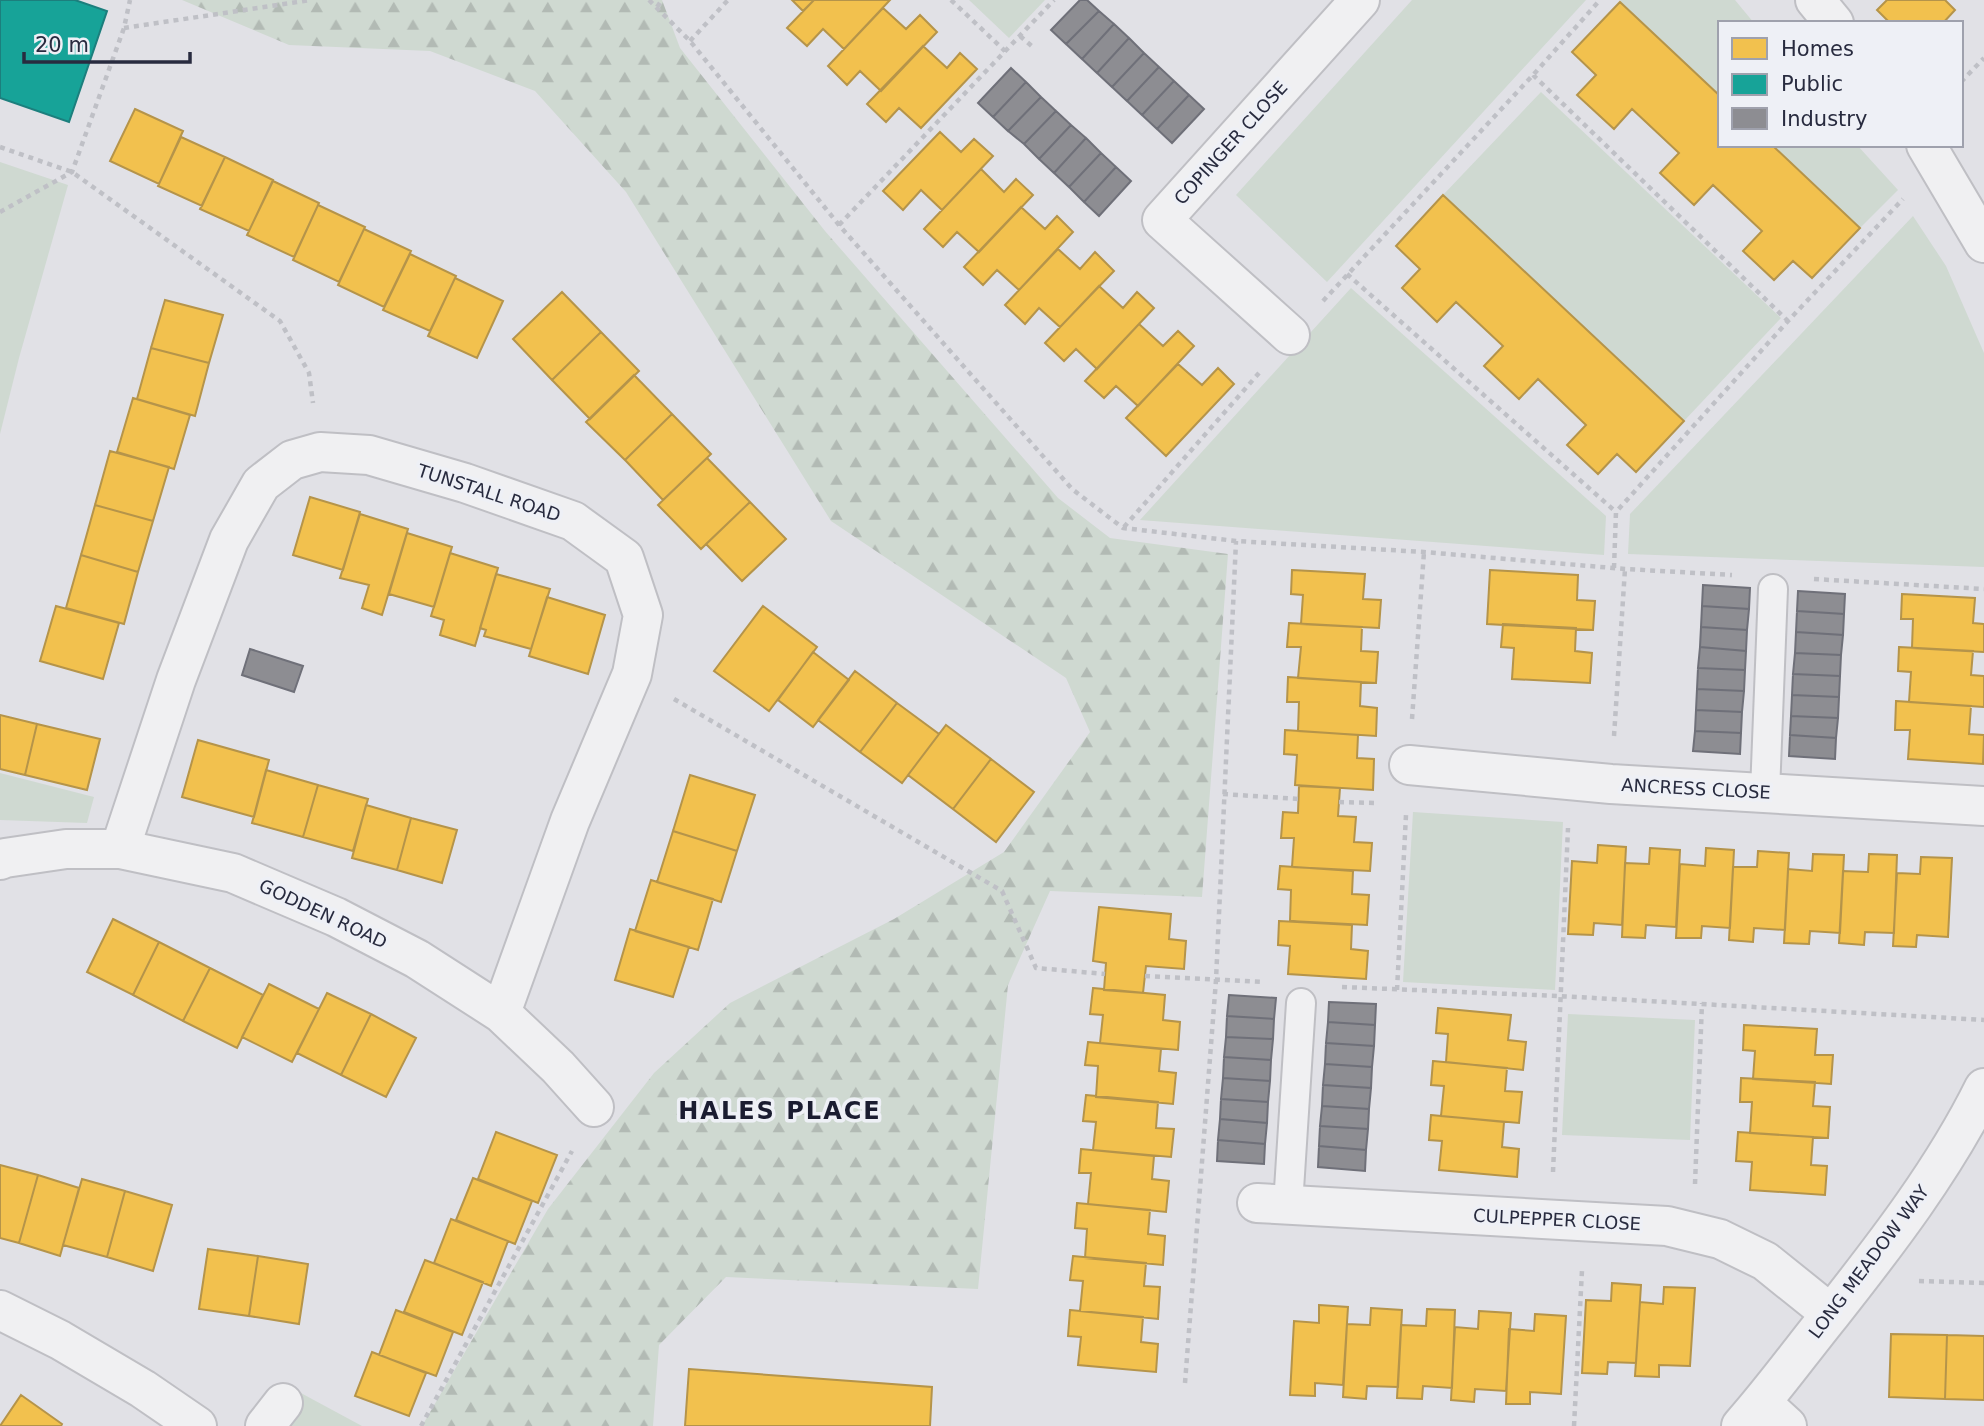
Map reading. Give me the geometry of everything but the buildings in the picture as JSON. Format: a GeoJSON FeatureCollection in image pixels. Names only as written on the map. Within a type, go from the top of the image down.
{"type":"FeatureCollection","features":[{"type":"Feature","properties":{"kind":"street","name":"COPINGER CLOSE"},"geometry":{"type":"LineString","coordinates":[[1290,335],[1162,220],[1360,0]]}},
{"type":"Feature","properties":{"kind":"street"},"geometry":{"type":"LineString","coordinates":[[1815,0],[1832,21]]}},
{"type":"Feature","properties":{"kind":"street"},"geometry":{"type":"LineString","coordinates":[[1932,154],[1984,243]]}},
{"type":"Feature","properties":{"kind":"street","name":"TUNSTALL ROAD"},"geometry":{"type":"LineString","coordinates":[[120,849],[176,680],[229,540],[261,484],[292,460],[320,452],[369,455],[465,483],[573,521],[624,558],[643,615],[632,674],[570,821],[500,1013]]}},
{"type":"Feature","properties":{"kind":"street","name":"ANCRESS CLOSE"},"geometry":{"type":"LineString","coordinates":[[1409,765],[1611,784],[1984,806]]}},
{"type":"Feature","properties":{"kind":"street","name":"GODDEN ROAD"},"geometry":{"type":"LineString","coordinates":[[0,860],[66,849],[120,849],[245,877],[336,917],[417,958],[500,1013],[558,1068],[594,1107]]}},
{"type":"Feature","properties":{"kind":"street","name":"LONG MEADOW WAY"},"geometry":{"type":"LineString","coordinates":[[1763,1418],[1831,1314],[1859,1280],[1928,1183],[1984,1088]]}},
{"type":"Feature","properties":{"kind":"street","name":"CULPEPPER CLOSE"},"geometry":{"type":"LineString","coordinates":[[1273,1204],[1667,1226],[1720,1239],[1765,1262],[1831,1314]]}},
{"type":"Feature","properties":{"kind":"street"},"geometry":{"type":"LineString","coordinates":[[0,1310],[60,1340],[143,1389],[197,1426]]}},
{"type":"Feature","properties":{"kind":"lane"},"geometry":{"type":"LineString","coordinates":[[1765,793],[1773,589]]}},
{"type":"Feature","properties":{"kind":"lane"},"geometry":{"type":"LineString","coordinates":[[1273,1204],[1301,1003]]}},
{"type":"Feature","properties":{"kind":"path"},"geometry":{"type":"LineString","coordinates":[[0,212],[72,172],[124,28],[130,0]]}},
{"type":"Feature","properties":{"kind":"path"},"geometry":{"type":"LineString","coordinates":[[124,28],[312,0]]}},
{"type":"Feature","properties":{"kind":"path"},"geometry":{"type":"LineString","coordinates":[[649,0],[690,41],[839,225],[1072,489],[1123,528],[1236,541],[1735,575]]}},
{"type":"Feature","properties":{"kind":"path"},"geometry":{"type":"LineString","coordinates":[[657,7],[662,0]]}},
{"type":"Feature","properties":{"kind":"path"},"geometry":{"type":"LineString","coordinates":[[690,41],[728,0]]}},
{"type":"Feature","properties":{"kind":"path"},"geometry":{"type":"LineString","coordinates":[[951,0],[1005,51]]}},
{"type":"Feature","properties":{"kind":"path"},"geometry":{"type":"LineString","coordinates":[[839,225],[1054,0]]}},
{"type":"Feature","properties":{"kind":"path"},"geometry":{"type":"LineString","coordinates":[[1321,303],[1600,0]]}},
{"type":"Feature","properties":{"kind":"path"},"geometry":{"type":"LineString","coordinates":[[1020,36],[1034,48]]}},
{"type":"Feature","properties":{"kind":"path"},"geometry":{"type":"LineString","coordinates":[[1963,80],[1984,58]]}},
{"type":"Feature","properties":{"kind":"path"},"geometry":{"type":"LineString","coordinates":[[1533,75],[1788,321]]}},
{"type":"Feature","properties":{"kind":"path"},"geometry":{"type":"LineString","coordinates":[[0,147],[72,172],[281,321],[309,373],[320,452]]}},
{"type":"Feature","properties":{"kind":"path"},"geometry":{"type":"LineString","coordinates":[[1615,568],[1616,512],[1788,321],[1932,154]]}},
{"type":"Feature","properties":{"kind":"path"},"geometry":{"type":"LineString","coordinates":[[1347,274],[1616,512]]}},
{"type":"Feature","properties":{"kind":"path"},"geometry":{"type":"LineString","coordinates":[[1123,528],[1259,373]]}},
{"type":"Feature","properties":{"kind":"path"},"geometry":{"type":"LineString","coordinates":[[1185,1383],[1216,979],[1236,541]]}},
{"type":"Feature","properties":{"kind":"path"},"geometry":{"type":"LineString","coordinates":[[1397,990],[1423,552]]}},
{"type":"Feature","properties":{"kind":"path"},"geometry":{"type":"LineString","coordinates":[[1611,784],[1625,569]]}},
{"type":"Feature","properties":{"kind":"path"},"geometry":{"type":"LineString","coordinates":[[1804,579],[1984,589]]}},
{"type":"Feature","properties":{"kind":"path"},"geometry":{"type":"LineString","coordinates":[[632,674],[1002,891],[1036,968],[1105,974]]}},
{"type":"Feature","properties":{"kind":"path"},"geometry":{"type":"LineString","coordinates":[[1570,781],[1559,996],[1569,1220],[1580,1299],[1574,1426]]}},
{"type":"Feature","properties":{"kind":"path"},"geometry":{"type":"LineString","coordinates":[[1223,794],[1299,799]]}},
{"type":"Feature","properties":{"kind":"path"},"geometry":{"type":"LineString","coordinates":[[1339,802],[1407,804]]}},
{"type":"Feature","properties":{"kind":"path"},"geometry":{"type":"LineString","coordinates":[[1145,976],[1272,983]]}},
{"type":"Feature","properties":{"kind":"path"},"geometry":{"type":"LineString","coordinates":[[1341,987],[1702,1003],[1984,1020]]}},
{"type":"Feature","properties":{"kind":"path"},"geometry":{"type":"LineString","coordinates":[[1693,1232],[1702,1003]]}},
{"type":"Feature","properties":{"kind":"path"},"geometry":{"type":"LineString","coordinates":[[421,1426],[585,1129],[594,1107]]}},
{"type":"Feature","properties":{"kind":"green space"},"geometry":{"type":"Polygon","coordinates":[[[182,0],[662,0],[680,48],[825,231],[1058,498],[1110,538],[1228,554],[1202,897],[1050,891],[1008,985],[978,1289],[726,1277],[659,1345],[653,1426],[422,1426],[548,1209],[654,1073],[730,1003],[894,919],[1004,852],[1090,732],[1066,678],[831,521],[626,192],[535,91],[430,51],[289,45],[182,0]]]}},
{"type":"Feature","properties":{"kind":"green space"},"geometry":{"type":"Polygon","coordinates":[[[969,0],[1045,0],[1009,38],[969,0]]]}},
{"type":"Feature","properties":{"kind":"green space"},"geometry":{"type":"Polygon","coordinates":[[[1412,0],[1586,0],[1327,282],[1236,195],[1412,0]]]}},
{"type":"Feature","properties":{"kind":"green space"},"geometry":{"type":"Polygon","coordinates":[[[1735,0],[1752,21],[1718,21],[1718,94],[1620,2],[1735,0]]]}},
{"type":"Feature","properties":{"kind":"green space"},"geometry":{"type":"Polygon","coordinates":[[[1541,92],[1781,318],[1684,421],[1443,195],[1541,92]]]}},
{"type":"Feature","properties":{"kind":"green space"},"geometry":{"type":"Polygon","coordinates":[[[1774,147],[1859,147],[1898,190],[1860,228],[1774,147]]]}},
{"type":"Feature","properties":{"kind":"green space"},"geometry":{"type":"Polygon","coordinates":[[[0,162],[68,185],[0,434],[0,162]]]}},
{"type":"Feature","properties":{"kind":"green space"},"geometry":{"type":"Polygon","coordinates":[[[1913,216],[1946,266],[1984,353],[1984,567],[1628,554],[1630,514],[1913,216]]]}},
{"type":"Feature","properties":{"kind":"green space"},"geometry":{"type":"Polygon","coordinates":[[[1351,288],[1606,516],[1604,555],[1140,520],[1351,288]]]}},
{"type":"Feature","properties":{"kind":"green space"},"geometry":{"type":"Polygon","coordinates":[[[0,773],[94,797],[87,823],[0,820],[0,773]]]}},
{"type":"Feature","properties":{"kind":"green space"},"geometry":{"type":"Polygon","coordinates":[[[1413,812],[1563,822],[1555,990],[1403,982],[1413,812]]]}},
{"type":"Feature","properties":{"kind":"green space"},"geometry":{"type":"Polygon","coordinates":[[[1568,1014],[1695,1020],[1690,1140],[1562,1135],[1568,1014]]]}},
{"type":"Feature","properties":{"kind":"green space"},"geometry":{"type":"Polygon","coordinates":[[[299,1392],[362,1426],[280,1426],[299,1392]]]}},
{"type":"Feature","properties":{"kind":"district","name":"HALES PLACE"},"geometry":{"type":"Point","coordinates":[780,1111]}}]}
